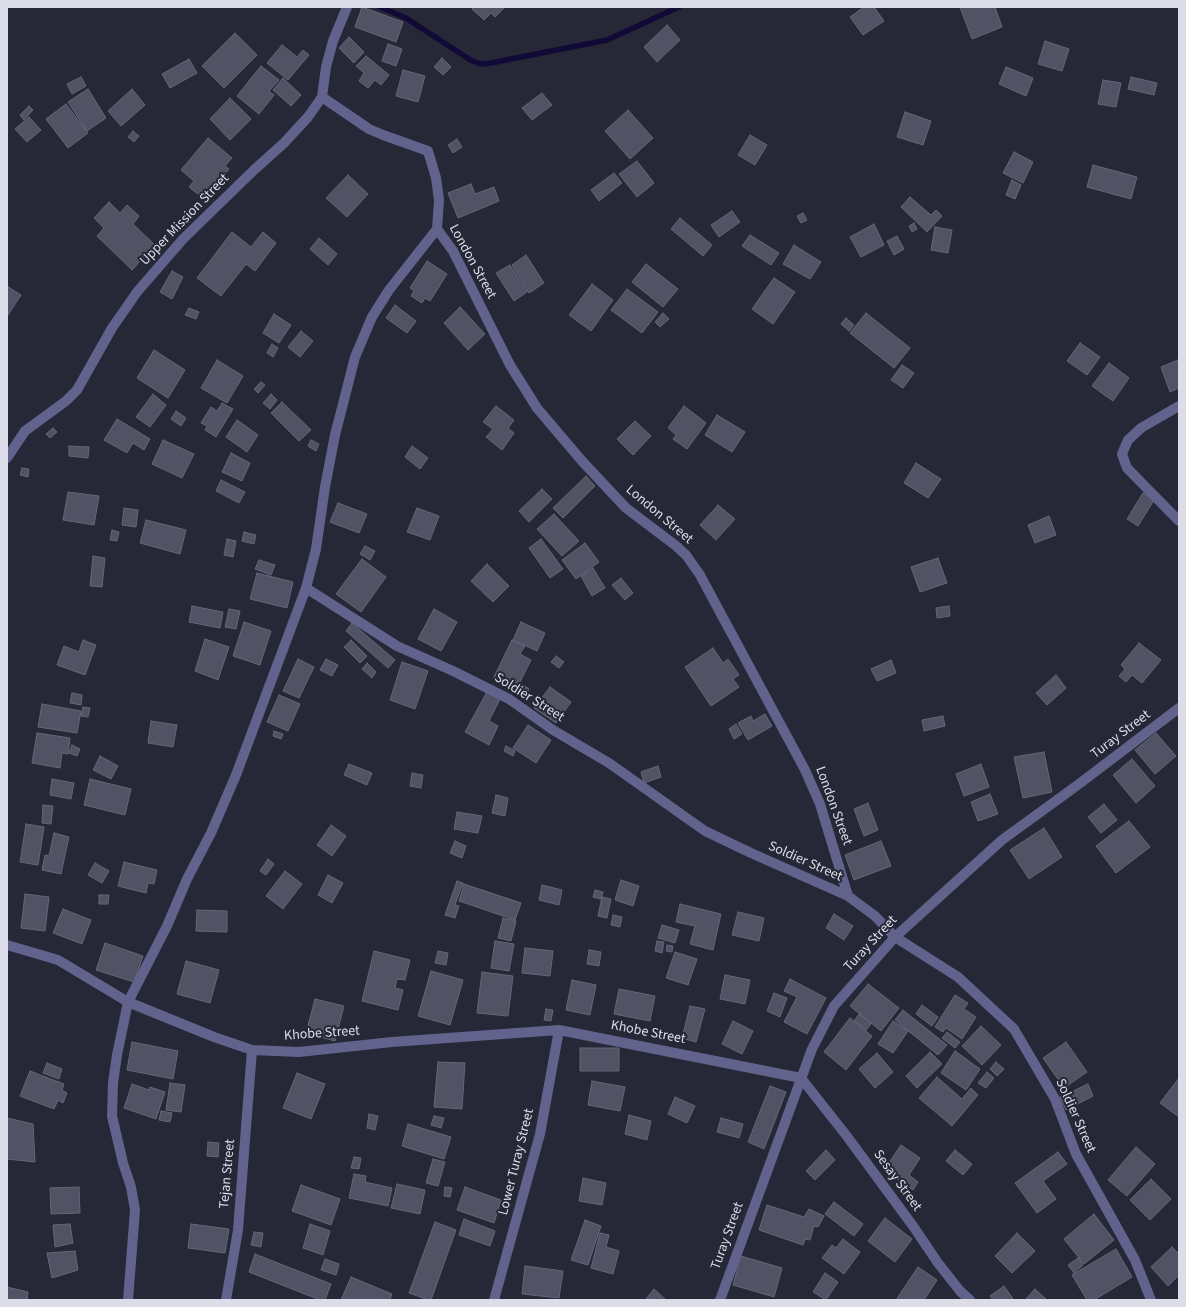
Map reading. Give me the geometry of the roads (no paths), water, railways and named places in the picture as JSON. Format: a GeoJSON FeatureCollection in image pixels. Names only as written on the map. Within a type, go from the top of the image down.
{"type":"FeatureCollection","features":[{"type":"Feature","properties":{"kind":"street","name":"Upper Mission Street"},"geometry":{"type":"LineString","coordinates":[[7,458],[25,431],[66,401],[77,390],[112,328],[137,292],[183,239],[284,143],[308,117],[322,97],[328,60],[346,8]]}},
{"type":"Feature","properties":{"kind":"street","name":"London Street"},"geometry":{"type":"LineString","coordinates":[[322,97],[369,129],[428,151],[436,178],[439,200],[437,229],[453,251],[510,365],[537,408],[582,461],[626,508],[686,555],[700,575],[805,770],[820,804],[848,896]]}},
{"type":"Feature","properties":{"kind":"street"},"geometry":{"type":"LineString","coordinates":[[128,1300],[135,1210],[132,1187],[123,1163],[112,1116],[113,1083],[128,1002],[167,926],[187,879],[211,833],[236,775],[306,588],[316,549],[335,435],[355,357],[372,316],[389,290],[437,229]]}},
{"type":"Feature","properties":{"kind":"street"},"geometry":{"type":"LineString","coordinates":[[1179,406],[1141,428],[1128,440],[1122,454],[1127,468],[1179,521]]}},
{"type":"Feature","properties":{"kind":"street","name":"Soldier Street"},"geometry":{"type":"LineString","coordinates":[[306,588],[398,646],[454,671],[509,699],[553,730],[609,763],[705,831],[848,896],[875,916],[896,937],[958,977],[1014,1029],[1055,1099],[1076,1154],[1135,1260],[1151,1300]]}},
{"type":"Feature","properties":{"kind":"street","name":"Turay Street"},"geometry":{"type":"LineString","coordinates":[[720,1300],[812,1049],[834,1006],[896,937],[1002,840],[1179,708]]}},
{"type":"Feature","properties":{"kind":"street","name":"Khobe Street"},"geometry":{"type":"LineString","coordinates":[[7,945],[58,960],[128,1002],[214,1037],[252,1050],[299,1052],[392,1042],[559,1030],[801,1078]]}},
{"type":"Feature","properties":{"kind":"street","name":"Lower Turay Street"},"geometry":{"type":"LineString","coordinates":[[494,1300],[540,1134],[559,1030]]}},
{"type":"Feature","properties":{"kind":"street","name":"Tejan Street"},"geometry":{"type":"LineString","coordinates":[[226,1300],[238,1230],[252,1050]]}},
{"type":"Feature","properties":{"kind":"street","name":"Sesay Street"},"geometry":{"type":"LineString","coordinates":[[801,1078],[846,1135],[938,1263],[960,1291],[970,1300]]}},
{"type":"Feature","properties":{"kind":"waterway"},"geometry":{"type":"LineString","coordinates":[[380,7],[406,18],[472,61],[481,64],[607,40],[679,7]]}}]}
